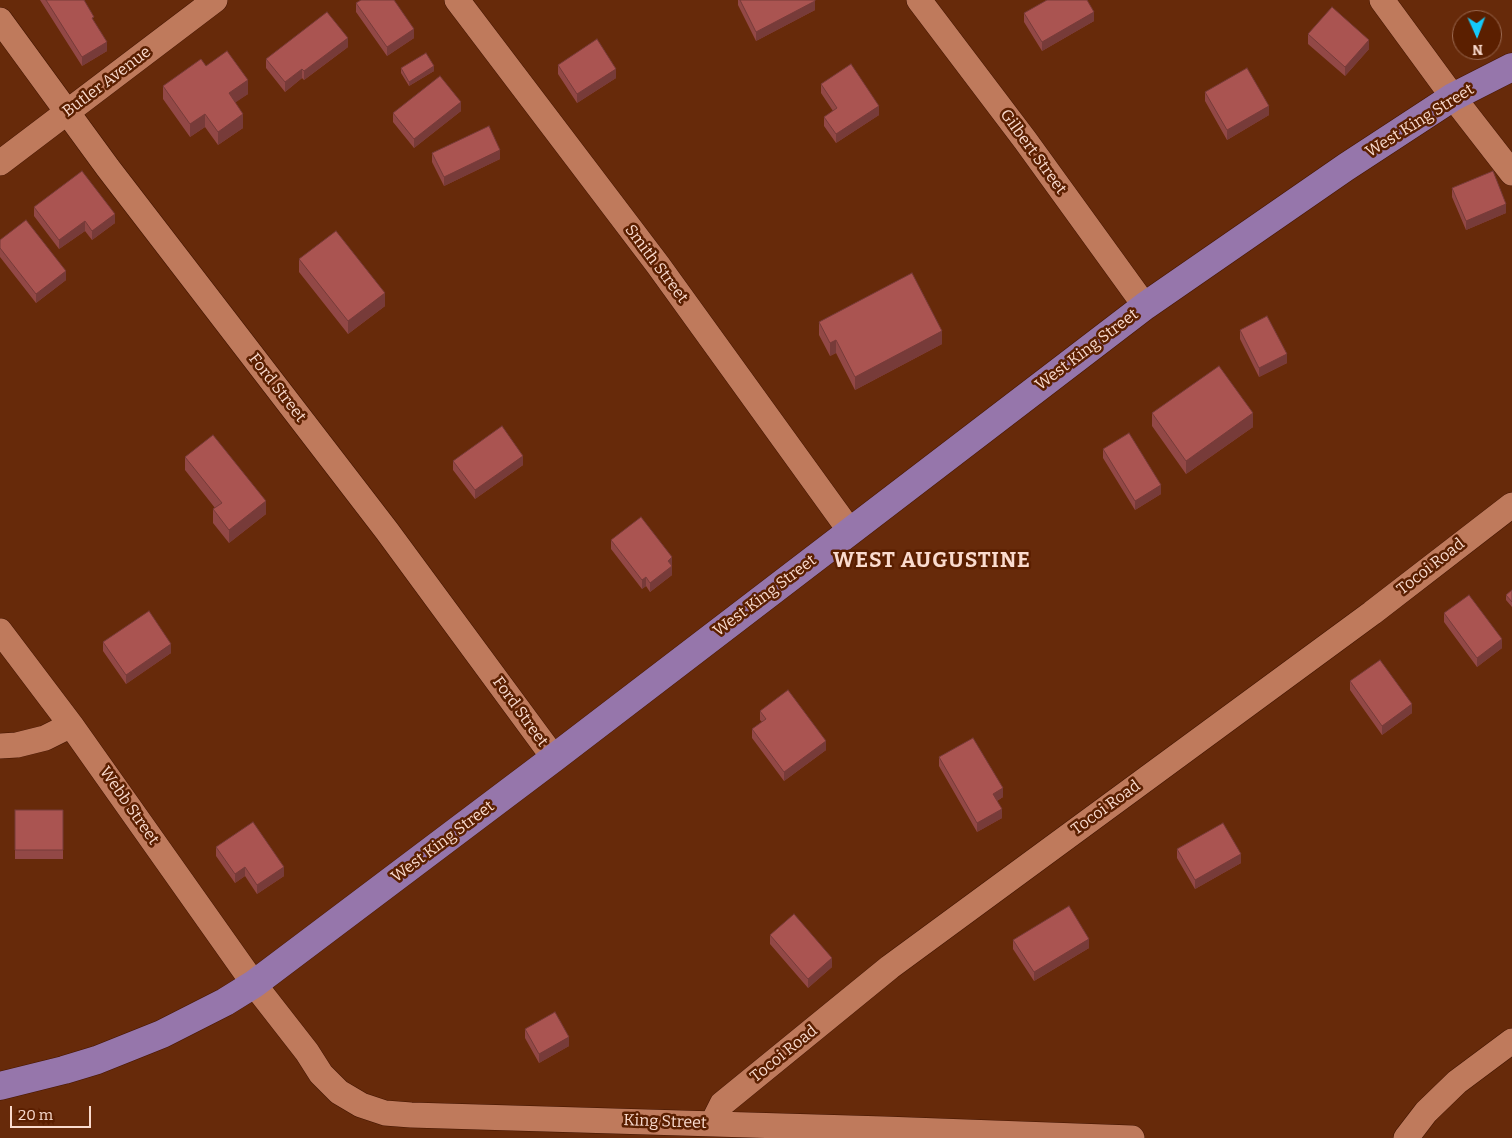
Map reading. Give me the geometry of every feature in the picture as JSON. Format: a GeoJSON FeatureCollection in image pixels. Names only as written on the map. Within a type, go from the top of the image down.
{"type":"FeatureCollection","features":[{"type":"Feature","properties":{"kind":"main road","name":"West King Street"},"geometry":{"type":"LineString","coordinates":[[0,1086],[97,1060],[162,1034],[254,984],[554,758],[1145,306],[1453,97],[1512,67]]}},
{"type":"Feature","properties":{"kind":"street","name":"Butler Avenue"},"geometry":{"type":"LineString","coordinates":[[0,163],[215,0]]}},
{"type":"Feature","properties":{"kind":"street","name":"Smith Street"},"geometry":{"type":"LineString","coordinates":[[457,0],[658,265],[850,531]]}},
{"type":"Feature","properties":{"kind":"street","name":"Gilbert Street"},"geometry":{"type":"LineString","coordinates":[[919,0],[1025,140],[1145,306]]}},
{"type":"Feature","properties":{"kind":"street"},"geometry":{"type":"LineString","coordinates":[[1382,0],[1453,97],[1512,173]]}},
{"type":"Feature","properties":{"kind":"street","name":"Ford Street"},"geometry":{"type":"LineString","coordinates":[[0,20],[114,176],[387,532],[554,758]]}},
{"type":"Feature","properties":{"kind":"street","name":"Tocoi Road"},"geometry":{"type":"LineString","coordinates":[[712,1124],[722,1104],[890,966],[1372,613],[1512,505]]}},
{"type":"Feature","properties":{"kind":"street","name":"Webb Street"},"geometry":{"type":"LineString","coordinates":[[0,631],[71,725],[254,984]]}},
{"type":"Feature","properties":{"kind":"street"},"geometry":{"type":"LineString","coordinates":[[0,746],[17,745],[45,738],[71,725]]}},
{"type":"Feature","properties":{"kind":"street","name":"King Street"},"geometry":{"type":"LineString","coordinates":[[254,984],[307,1052],[321,1074],[339,1092],[361,1105],[385,1113],[712,1124],[884,1133],[1132,1138]]}},
{"type":"Feature","properties":{"kind":"street"},"geometry":{"type":"LineString","coordinates":[[1406,1138],[1426,1112],[1457,1082],[1512,1041]]}},
{"type":"Feature","properties":{"kind":"building"},"geometry":{"type":"Polygon","coordinates":[[[46,0],[84,0],[94,17],[92,18],[107,42],[82,57],[46,0]]]}},
{"type":"Feature","properties":{"kind":"building"},"geometry":{"type":"Polygon","coordinates":[[[361,0],[394,0],[414,29],[387,47],[356,3],[361,0]]]}},
{"type":"Feature","properties":{"kind":"building"},"geometry":{"type":"Polygon","coordinates":[[[740,0],[815,0],[815,1],[756,32],[740,0]]]}},
{"type":"Feature","properties":{"kind":"building"},"geometry":{"type":"Polygon","coordinates":[[[1047,0],[1087,0],[1094,12],[1042,42],[1024,13],[1047,0]]]}},
{"type":"Feature","properties":{"kind":"building"},"geometry":{"type":"Polygon","coordinates":[[[1332,7],[1369,40],[1345,67],[1308,34],[1332,7]]]}},
{"type":"Feature","properties":{"kind":"building"},"geometry":{"type":"Polygon","coordinates":[[[327,12],[348,38],[304,71],[302,69],[285,82],[266,59],[327,12]]]}},
{"type":"Feature","properties":{"kind":"building"},"geometry":{"type":"Polygon","coordinates":[[[597,39],[616,69],[577,94],[558,65],[597,39]]]}},
{"type":"Feature","properties":{"kind":"building"},"geometry":{"type":"Polygon","coordinates":[[[227,51],[248,80],[229,93],[243,114],[218,132],[205,114],[190,124],[163,86],[201,59],[206,66],[227,51]]]}},
{"type":"Feature","properties":{"kind":"building"},"geometry":{"type":"Polygon","coordinates":[[[426,53],[434,66],[409,82],[401,68],[426,53]]]}},
{"type":"Feature","properties":{"kind":"building"},"geometry":{"type":"Polygon","coordinates":[[[851,64],[879,106],[836,134],[824,117],[837,108],[821,84],[851,64]]]}},
{"type":"Feature","properties":{"kind":"building"},"geometry":{"type":"Polygon","coordinates":[[[1247,68],[1269,106],[1227,130],[1205,92],[1247,68]]]}},
{"type":"Feature","properties":{"kind":"building"},"geometry":{"type":"Polygon","coordinates":[[[440,76],[461,102],[414,139],[393,113],[440,76]]]}},
{"type":"Feature","properties":{"kind":"building"},"geometry":{"type":"Polygon","coordinates":[[[489,126],[500,150],[444,177],[432,153],[489,126]]]}},
{"type":"Feature","properties":{"kind":"building"},"geometry":{"type":"Polygon","coordinates":[[[82,171],[115,214],[92,231],[85,221],[59,240],[34,207],[82,171]]]}},
{"type":"Feature","properties":{"kind":"building"},"geometry":{"type":"Polygon","coordinates":[[[1493,171],[1506,204],[1466,221],[1452,188],[1493,171]]]}},
{"type":"Feature","properties":{"kind":"building"},"geometry":{"type":"Polygon","coordinates":[[[26,220],[66,271],[36,294],[0,248],[0,240],[26,220]]]}},
{"type":"Feature","properties":{"kind":"building"},"geometry":{"type":"Polygon","coordinates":[[[336,231],[385,293],[348,321],[299,259],[336,231]]]}},
{"type":"Feature","properties":{"kind":"building"},"geometry":{"type":"Polygon","coordinates":[[[912,273],[942,331],[855,377],[836,340],[830,343],[819,322],[912,273]]]}},
{"type":"Feature","properties":{"kind":"building"},"geometry":{"type":"Polygon","coordinates":[[[1267,316],[1287,354],[1259,368],[1240,330],[1267,316]]]}},
{"type":"Feature","properties":{"kind":"building"},"geometry":{"type":"Polygon","coordinates":[[[1219,366],[1253,413],[1186,461],[1152,413],[1219,366]]]}},
{"type":"Feature","properties":{"kind":"building"},"geometry":{"type":"Polygon","coordinates":[[[502,426],[523,456],[475,490],[453,461],[502,426]]]}},
{"type":"Feature","properties":{"kind":"building"},"geometry":{"type":"Polygon","coordinates":[[[1129,433],[1161,485],[1135,501],[1103,449],[1129,433]]]}},
{"type":"Feature","properties":{"kind":"building"},"geometry":{"type":"Polygon","coordinates":[[[213,435],[266,501],[229,530],[213,509],[222,503],[185,457],[213,435]]]}},
{"type":"Feature","properties":{"kind":"building"},"geometry":{"type":"Polygon","coordinates":[[[641,517],[672,557],[668,561],[672,566],[650,583],[646,577],[642,580],[611,540],[641,517]]]}},
{"type":"Feature","properties":{"kind":"building"},"geometry":{"type":"Polygon","coordinates":[[[1512,590],[1512,602],[1506,595],[1512,590]]]}},
{"type":"Feature","properties":{"kind":"building"},"geometry":{"type":"Polygon","coordinates":[[[1469,595],[1502,639],[1477,658],[1444,613],[1469,595]]]}},
{"type":"Feature","properties":{"kind":"building"},"geometry":{"type":"Polygon","coordinates":[[[149,611],[171,644],[126,675],[103,642],[149,611]]]}},
{"type":"Feature","properties":{"kind":"building"},"geometry":{"type":"Polygon","coordinates":[[[1380,660],[1412,704],[1382,726],[1350,681],[1380,660]]]}},
{"type":"Feature","properties":{"kind":"building"},"geometry":{"type":"Polygon","coordinates":[[[788,690],[826,741],[784,772],[752,729],[766,719],[760,711],[788,690]]]}},
{"type":"Feature","properties":{"kind":"building"},"geometry":{"type":"Polygon","coordinates":[[[973,738],[1003,788],[993,794],[1002,809],[977,823],[939,757],[973,738]]]}},
{"type":"Feature","properties":{"kind":"building"},"geometry":{"type":"Polygon","coordinates":[[[15,810],[63,810],[63,850],[15,850],[15,810]]]}},
{"type":"Feature","properties":{"kind":"building"},"geometry":{"type":"Polygon","coordinates":[[[253,822],[284,867],[257,885],[245,867],[235,874],[216,847],[253,822]]]}},
{"type":"Feature","properties":{"kind":"building"},"geometry":{"type":"Polygon","coordinates":[[[1223,823],[1241,854],[1195,880],[1177,849],[1223,823]]]}},
{"type":"Feature","properties":{"kind":"building"},"geometry":{"type":"Polygon","coordinates":[[[1069,906],[1089,939],[1034,972],[1013,940],[1069,906]]]}},
{"type":"Feature","properties":{"kind":"building"},"geometry":{"type":"Polygon","coordinates":[[[794,914],[832,958],[808,979],[770,935],[794,914]]]}},
{"type":"Feature","properties":{"kind":"building"},"geometry":{"type":"Polygon","coordinates":[[[555,1012],[569,1037],[539,1054],[525,1029],[555,1012]]]}},
{"type":"Feature","properties":{"kind":"district","name":"WEST AUGUSTINE"},"geometry":{"type":"Point","coordinates":[932,561]}}]}
